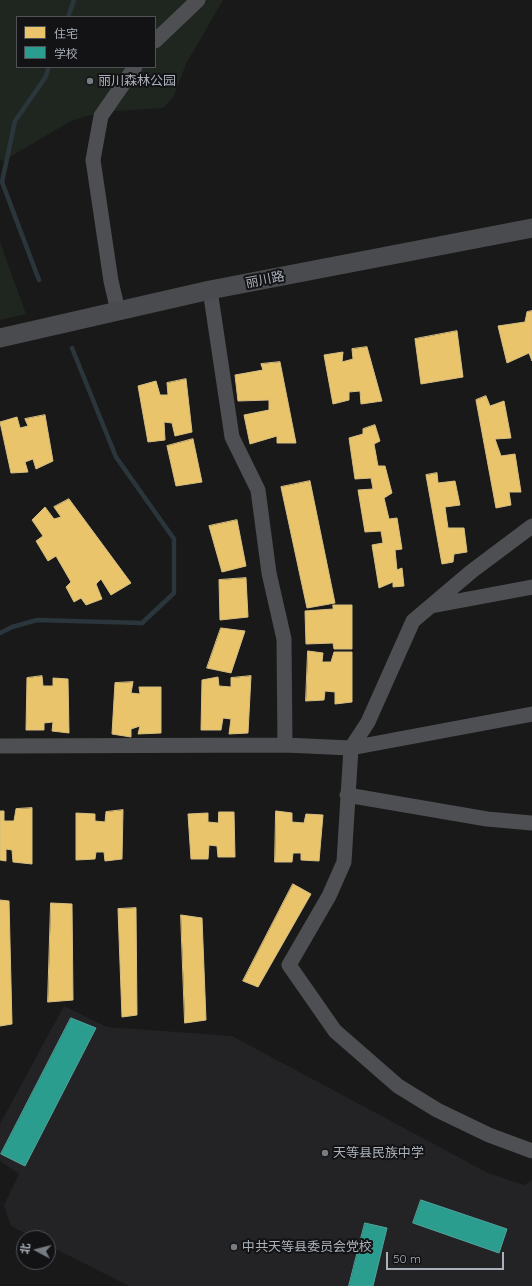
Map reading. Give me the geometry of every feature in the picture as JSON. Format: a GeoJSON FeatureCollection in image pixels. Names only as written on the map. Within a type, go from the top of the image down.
{"type":"FeatureCollection","features":[{"type":"Feature","properties":{"kind":"main road","name":"丽川路"},"geometry":{"type":"LineString","coordinates":[[0,338],[210,290],[532,228]]}},
{"type":"Feature","properties":{"kind":"street"},"geometry":{"type":"LineString","coordinates":[[156,40],[198,0]]}},
{"type":"Feature","properties":{"kind":"street"},"geometry":{"type":"LineString","coordinates":[[118,311],[111,281],[93,160],[101,116],[134,68]]}},
{"type":"Feature","properties":{"kind":"street"},"geometry":{"type":"LineString","coordinates":[[210,290],[232,438],[258,490],[268,573],[284,639],[285,745]]}},
{"type":"Feature","properties":{"kind":"street"},"geometry":{"type":"LineString","coordinates":[[532,526],[472,571],[413,621],[368,722],[350,748],[344,862],[329,896],[289,965],[335,1031],[398,1086],[437,1110],[489,1135],[532,1151]]}},
{"type":"Feature","properties":{"kind":"street"},"geometry":{"type":"LineString","coordinates":[[430,606],[532,587]]}},
{"type":"Feature","properties":{"kind":"street"},"geometry":{"type":"LineString","coordinates":[[0,746],[285,745],[350,748],[532,714]]}},
{"type":"Feature","properties":{"kind":"street"},"geometry":{"type":"LineString","coordinates":[[347,795],[487,819],[532,823]]}},
{"type":"Feature","properties":{"kind":"shaded area","name":"丽川森林公园"},"geometry":{"type":"Polygon","coordinates":[[[0,0],[223,0],[186,64],[174,96],[163,108],[101,112],[71,121],[3,161],[0,160],[0,0]]]}},
{"type":"Feature","properties":{"kind":"shaded area"},"geometry":{"type":"Polygon","coordinates":[[[0,242],[26,314],[0,320],[0,242]]]}},
{"type":"Feature","properties":{"kind":"shaded area","name":"天等县民族中学"},"geometry":{"type":"Polygon","coordinates":[[[64,1006],[107,1027],[232,1036],[488,1173],[524,1185],[532,1180],[532,1286],[129,1286],[56,1249],[56,1230],[19,1230],[11,1226],[4,1205],[19,1174],[0,1161],[0,1124],[64,1006]]]}},
{"type":"Feature","properties":{"kind":"building: 住宅"},"geometry":{"type":"Polygon","coordinates":[[[532,311],[532,361],[529,353],[507,363],[498,326],[525,322],[527,312],[532,311]]]}},
{"type":"Feature","properties":{"kind":"building: 住宅"},"geometry":{"type":"Polygon","coordinates":[[[457,331],[463,377],[421,384],[415,339],[457,331]]]}},
{"type":"Feature","properties":{"kind":"building: 住宅"},"geometry":{"type":"Polygon","coordinates":[[[367,347],[382,401],[361,404],[360,391],[349,392],[349,400],[333,404],[324,355],[343,352],[342,362],[353,359],[352,349],[367,347]]]}},
{"type":"Feature","properties":{"kind":"building: 住宅"},"geometry":{"type":"Polygon","coordinates":[[[280,362],[296,443],[277,443],[277,436],[250,444],[244,415],[269,410],[269,400],[238,401],[235,375],[263,370],[261,364],[280,362]]]}},
{"type":"Feature","properties":{"kind":"building: 住宅"},"geometry":{"type":"Polygon","coordinates":[[[186,379],[192,432],[175,436],[172,423],[164,422],[165,440],[148,442],[138,386],[156,381],[160,395],[168,395],[167,383],[186,379]]]}},
{"type":"Feature","properties":{"kind":"building: 住宅"},"geometry":{"type":"Polygon","coordinates":[[[486,396],[490,406],[504,401],[511,438],[495,439],[501,456],[515,454],[521,492],[509,492],[511,505],[496,508],[476,400],[486,396]]]}},
{"type":"Feature","properties":{"kind":"building: 住宅"},"geometry":{"type":"Polygon","coordinates":[[[45,415],[53,461],[36,469],[33,459],[25,462],[28,472],[11,473],[0,422],[17,417],[20,428],[28,426],[25,419],[45,415]]]}},
{"type":"Feature","properties":{"kind":"building: 住宅"},"geometry":{"type":"Polygon","coordinates":[[[375,425],[380,441],[374,444],[378,466],[385,466],[392,493],[384,498],[389,519],[397,518],[402,549],[395,550],[397,570],[402,568],[404,586],[393,587],[393,582],[379,588],[372,545],[383,543],[381,531],[365,532],[358,490],[373,489],[371,478],[355,479],[349,438],[363,434],[363,429],[375,425]]]}},
{"type":"Feature","properties":{"kind":"building: 住宅"},"geometry":{"type":"Polygon","coordinates":[[[193,439],[202,482],[176,486],[167,446],[193,439]]]}},
{"type":"Feature","properties":{"kind":"building: 住宅"},"geometry":{"type":"Polygon","coordinates":[[[437,473],[438,483],[455,481],[460,505],[445,507],[448,528],[464,528],[467,552],[454,554],[453,562],[442,564],[426,475],[437,473]]]}},
{"type":"Feature","properties":{"kind":"building: 住宅"},"geometry":{"type":"Polygon","coordinates":[[[310,481],[335,603],[307,608],[281,487],[310,481]]]}},
{"type":"Feature","properties":{"kind":"building: 住宅"},"geometry":{"type":"Polygon","coordinates":[[[69,499],[131,583],[111,595],[101,579],[96,584],[102,599],[86,605],[81,598],[74,602],[66,587],[71,582],[56,556],[48,561],[36,541],[43,536],[32,520],[45,507],[54,519],[61,517],[54,507],[69,499]]]}},
{"type":"Feature","properties":{"kind":"building: 住宅"},"geometry":{"type":"Polygon","coordinates":[[[237,520],[246,566],[222,572],[209,526],[237,520]]]}},
{"type":"Feature","properties":{"kind":"building: 住宅"},"geometry":{"type":"Polygon","coordinates":[[[246,578],[248,617],[220,620],[219,580],[246,578]]]}},
{"type":"Feature","properties":{"kind":"building: 住宅"},"geometry":{"type":"Polygon","coordinates":[[[333,605],[352,605],[352,649],[334,649],[333,643],[306,644],[305,611],[333,609],[333,605]]]}},
{"type":"Feature","properties":{"kind":"building: 住宅"},"geometry":{"type":"Polygon","coordinates":[[[221,628],[245,631],[231,673],[207,668],[221,628]]]}},
{"type":"Feature","properties":{"kind":"building: 住宅"},"geometry":{"type":"Polygon","coordinates":[[[308,651],[323,653],[322,662],[331,662],[334,652],[352,652],[352,702],[335,704],[335,692],[325,691],[324,700],[306,701],[308,651]]]}},
{"type":"Feature","properties":{"kind":"building: 住宅"},"geometry":{"type":"Polygon","coordinates":[[[42,676],[43,686],[53,686],[53,678],[68,679],[69,733],[52,731],[53,722],[44,723],[44,730],[26,730],[27,678],[42,676]]]}},
{"type":"Feature","properties":{"kind":"building: 住宅"},"geometry":{"type":"Polygon","coordinates":[[[251,676],[248,733],[229,734],[231,719],[223,718],[221,730],[201,730],[202,680],[218,677],[219,686],[231,687],[231,678],[251,676]]]}},
{"type":"Feature","properties":{"kind":"building: 住宅"},"geometry":{"type":"Polygon","coordinates":[[[133,682],[131,693],[140,694],[139,687],[161,687],[161,733],[138,734],[140,726],[131,729],[131,737],[112,734],[115,683],[133,682]]]}},
{"type":"Feature","properties":{"kind":"building: 住宅"},"geometry":{"type":"Polygon","coordinates":[[[32,808],[32,864],[13,862],[12,850],[6,849],[6,861],[0,860],[0,811],[4,811],[4,821],[14,821],[16,809],[32,808]]]}},
{"type":"Feature","properties":{"kind":"building: 住宅"},"geometry":{"type":"Polygon","coordinates":[[[123,810],[122,859],[105,861],[104,852],[96,852],[95,859],[76,860],[76,813],[95,814],[95,821],[105,822],[106,812],[123,810]]]}},
{"type":"Feature","properties":{"kind":"building: 住宅"},"geometry":{"type":"Polygon","coordinates":[[[276,811],[292,813],[292,822],[304,823],[306,814],[323,815],[319,861],[301,860],[301,853],[293,853],[292,862],[275,862],[276,811]]]}},
{"type":"Feature","properties":{"kind":"building: 住宅"},"geometry":{"type":"Polygon","coordinates":[[[219,812],[234,812],[235,857],[218,857],[217,846],[209,845],[208,859],[191,859],[188,814],[208,813],[208,822],[218,823],[219,812]]]}},
{"type":"Feature","properties":{"kind":"building: 住宅"},"geometry":{"type":"Polygon","coordinates":[[[293,884],[311,894],[258,987],[243,981],[293,884]]]}},
{"type":"Feature","properties":{"kind":"building: 住宅"},"geometry":{"type":"Polygon","coordinates":[[[0,900],[9,901],[12,1024],[0,1026],[0,900]]]}},
{"type":"Feature","properties":{"kind":"building: 住宅"},"geometry":{"type":"Polygon","coordinates":[[[51,903],[72,904],[73,1000],[48,1002],[51,903]]]}},
{"type":"Feature","properties":{"kind":"building: 住宅"},"geometry":{"type":"Polygon","coordinates":[[[136,908],[137,1015],[122,1017],[118,909],[136,908]]]}},
{"type":"Feature","properties":{"kind":"building: 住宅"},"geometry":{"type":"Polygon","coordinates":[[[181,915],[202,918],[206,1020],[185,1023],[181,915]]]}},
{"type":"Feature","properties":{"kind":"building: 学校"},"geometry":{"type":"Polygon","coordinates":[[[71,1018],[96,1028],[25,1166],[1,1154],[71,1018]]]}},
{"type":"Feature","properties":{"kind":"building: 学校"},"geometry":{"type":"Polygon","coordinates":[[[421,1200],[507,1229],[499,1253],[413,1223],[421,1200]]]}},
{"type":"Feature","properties":{"kind":"building: 学校"},"geometry":{"type":"Polygon","coordinates":[[[365,1223],[387,1228],[373,1286],[349,1286],[365,1223]]]}},
{"type":"Feature","properties":{"kind":"waterway"},"geometry":{"type":"LineString","coordinates":[[68,16],[74,0]]}},
{"type":"Feature","properties":{"kind":"waterway"},"geometry":{"type":"LineString","coordinates":[[39,280],[2,182],[15,121],[45,78],[49,68]]}},
{"type":"Feature","properties":{"kind":"waterway"},"geometry":{"type":"LineString","coordinates":[[0,633],[12,627],[37,620],[142,623],[174,593],[174,539],[116,457],[72,348]]}},
{"type":"Feature","properties":{"kind":"place","name":"丽川森林公园"},"geometry":{"type":"Point","coordinates":[90,81]}},
{"type":"Feature","properties":{"kind":"place","name":"天等县民族中学"},"geometry":{"type":"Point","coordinates":[325,1153]}},
{"type":"Feature","properties":{"kind":"place","name":"中共天等县委员会党校"},"geometry":{"type":"Point","coordinates":[234,1247]}}]}
